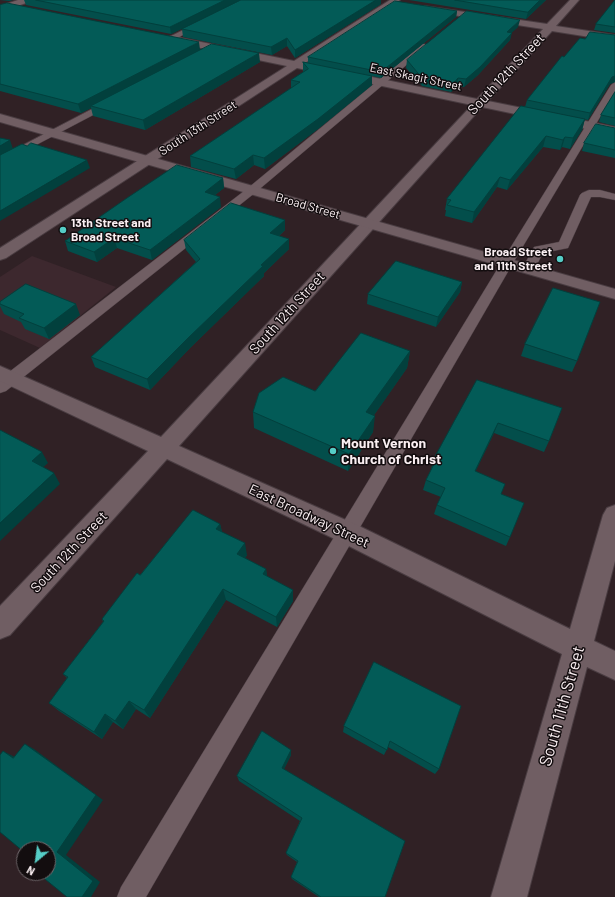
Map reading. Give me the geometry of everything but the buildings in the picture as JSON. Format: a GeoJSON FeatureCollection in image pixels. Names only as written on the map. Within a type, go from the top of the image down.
{"type":"FeatureCollection","features":[{"type":"Feature","properties":{"kind":"street"},"geometry":{"type":"LineString","coordinates":[[3,6],[26,0]]}},
{"type":"Feature","properties":{"kind":"street"},"geometry":{"type":"LineString","coordinates":[[378,0],[398,2]]}},
{"type":"Feature","properties":{"kind":"street","name":"South 12th Street"},"geometry":{"type":"LineString","coordinates":[[0,626],[575,0]]}},
{"type":"Feature","properties":{"kind":"street","name":"South 13th Street"},"geometry":{"type":"LineString","coordinates":[[0,255],[294,65],[398,2]]}},
{"type":"Feature","properties":{"kind":"street"},"geometry":{"type":"LineString","coordinates":[[3,6],[31,10]]}},
{"type":"Feature","properties":{"kind":"street"},"geometry":{"type":"LineString","coordinates":[[416,6],[615,38]]}},
{"type":"Feature","properties":{"kind":"street","name":"East Skagit Street"},"geometry":{"type":"LineString","coordinates":[[165,38],[615,131]]}},
{"type":"Feature","properties":{"kind":"street","name":"Broad Street"},"geometry":{"type":"LineString","coordinates":[[0,118],[615,294]]}},
{"type":"Feature","properties":{"kind":"street","name":"East Broadway Street"},"geometry":{"type":"LineString","coordinates":[[4,379],[348,532],[615,666]]}},
{"type":"Feature","properties":{"kind":"street","name":"South 11th Street"},"geometry":{"type":"LineString","coordinates":[[509,897],[615,515]]}},
{"type":"Feature","properties":{"kind":"lane"},"geometry":{"type":"LineString","coordinates":[[452,24],[465,14]]}},
{"type":"Feature","properties":{"kind":"lane"},"geometry":{"type":"LineString","coordinates":[[165,38],[208,20]]}},
{"type":"Feature","properties":{"kind":"lane"},"geometry":{"type":"LineString","coordinates":[[4,379],[252,190],[435,38]]}},
{"type":"Feature","properties":{"kind":"lane"},"geometry":{"type":"LineString","coordinates":[[204,54],[214,48]]}},
{"type":"Feature","properties":{"kind":"lane"},"geometry":{"type":"LineString","coordinates":[[131,897],[507,263],[615,85]]}},
{"type":"Feature","properties":{"kind":"lane"},"geometry":{"type":"LineString","coordinates":[[0,161],[119,98]]}},
{"type":"Feature","properties":{"kind":"lane"},"geometry":{"type":"LineString","coordinates":[[528,268],[538,250],[564,245],[588,193],[615,197]]}},
{"type":"Feature","properties":{"kind":"shaded area"},"geometry":{"type":"Polygon","coordinates":[[[32,256],[116,287],[40,348],[0,330],[0,277],[32,256]]]}},
{"type":"Feature","properties":{"kind":"place","name":"13th Street and Broad Street"},"geometry":{"type":"Point","coordinates":[63,230]}},
{"type":"Feature","properties":{"kind":"place","name":"Broad Street and 11th Street"},"geometry":{"type":"Point","coordinates":[560,259]}},
{"type":"Feature","properties":{"kind":"place","name":"Mount Vernon Church of Christ"},"geometry":{"type":"Point","coordinates":[333,451]}}]}
